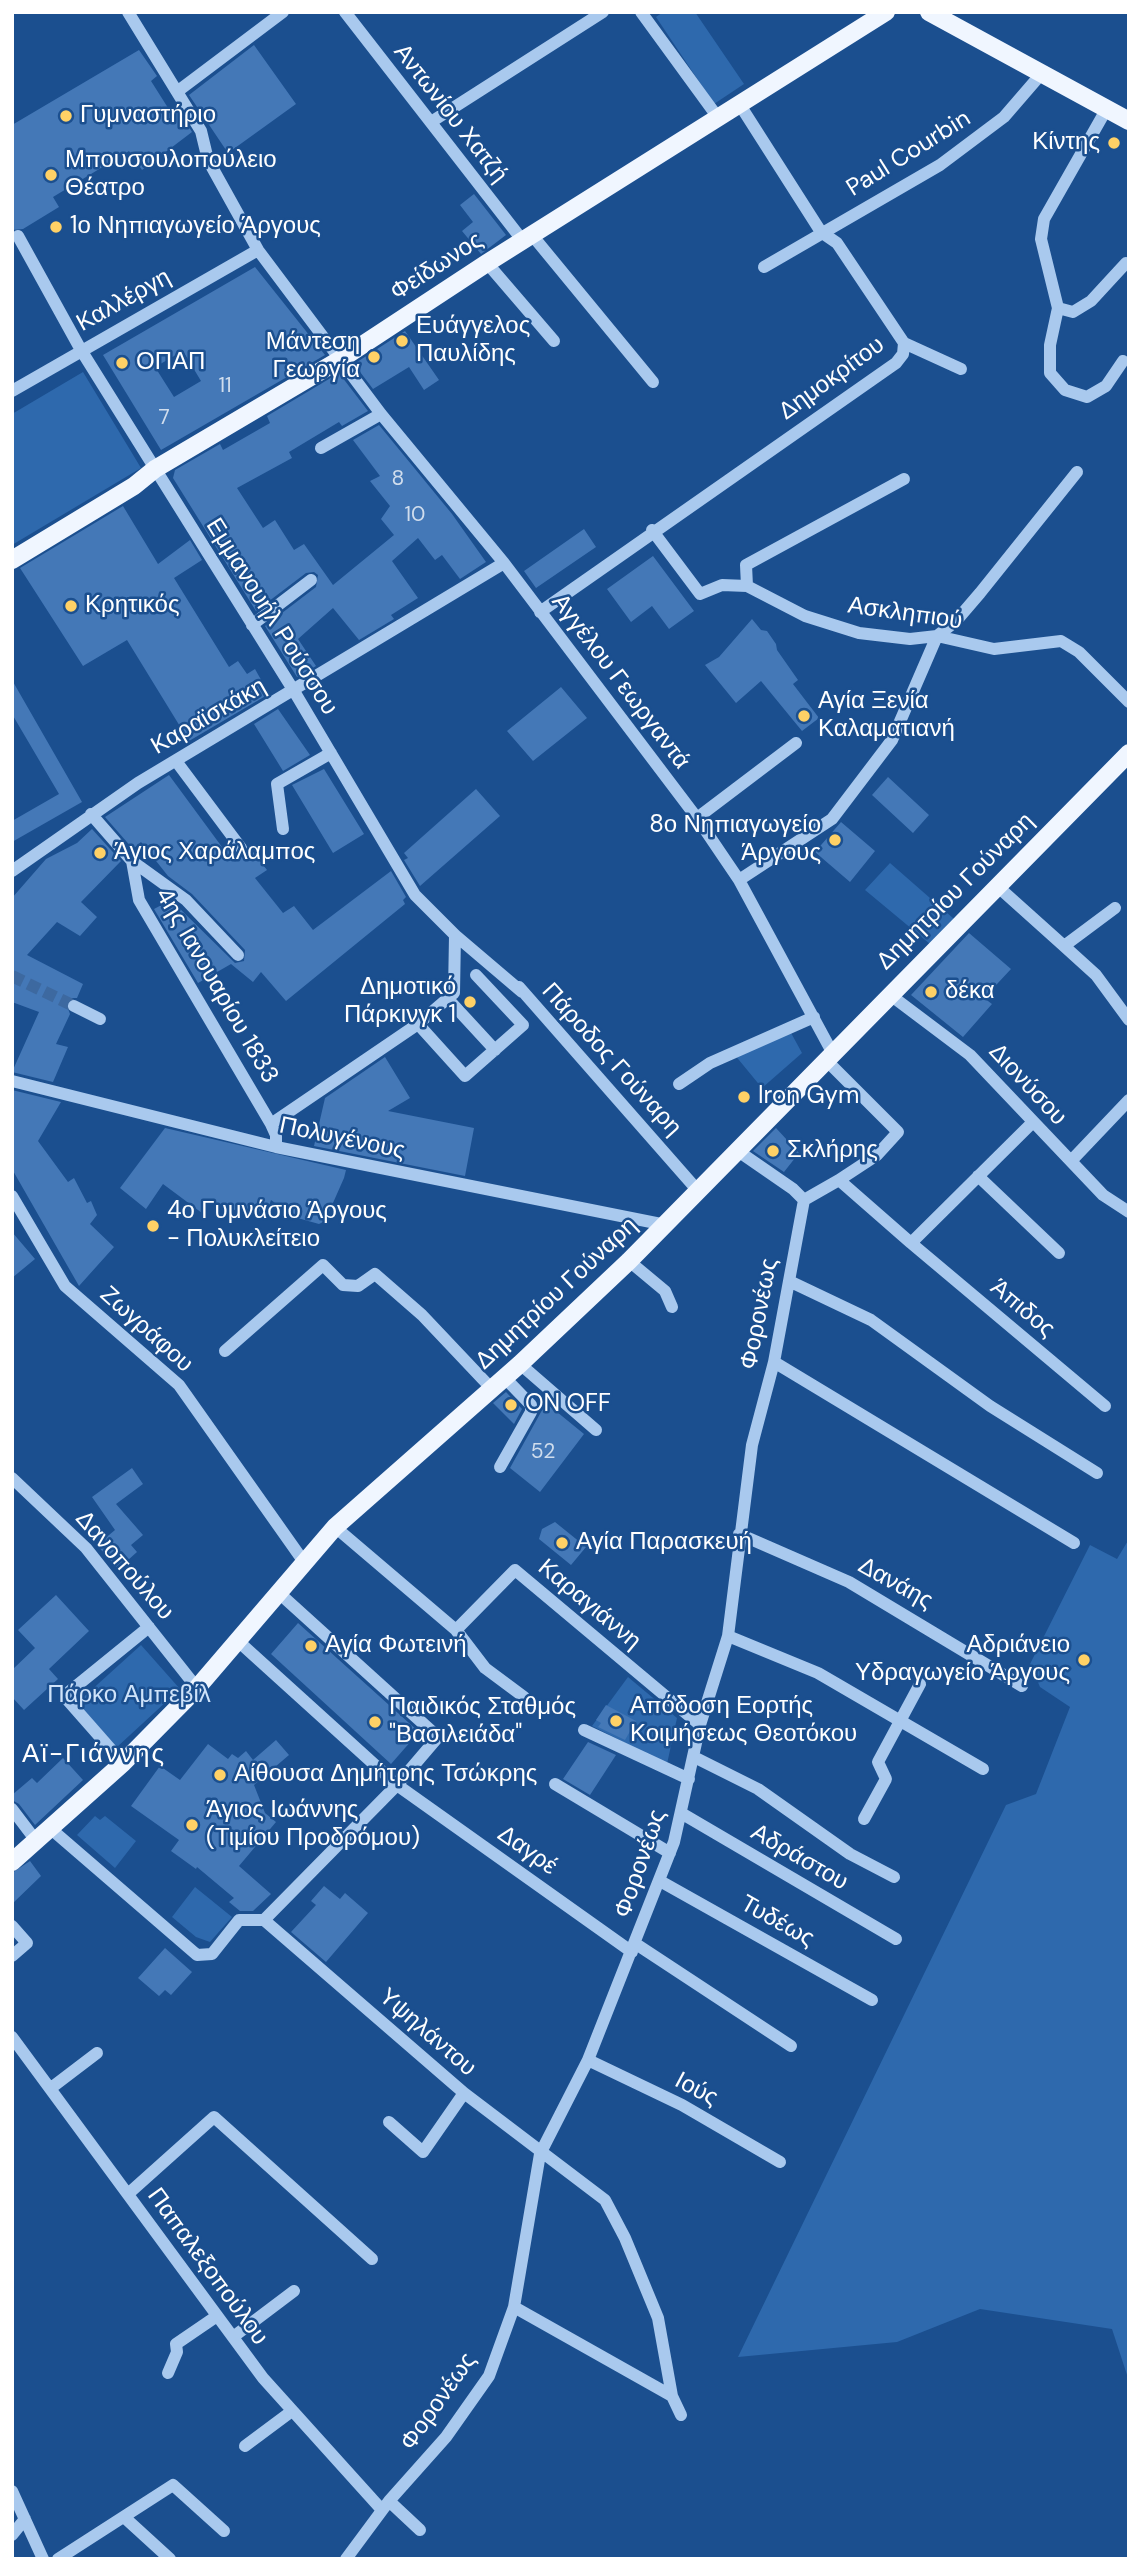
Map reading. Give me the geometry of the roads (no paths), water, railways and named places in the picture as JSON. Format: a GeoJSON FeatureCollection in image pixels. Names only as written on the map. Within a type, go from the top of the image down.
{"type":"FeatureCollection","features":[{"type":"Feature","properties":{"kind":"main road","name":"Φείδωνος"},"geometry":{"type":"LineString","coordinates":[[12,560],[134,486],[155,469],[341,359],[487,263],[886,12]]}},
{"type":"Feature","properties":{"kind":"main road"},"geometry":{"type":"LineString","coordinates":[[929,12],[1129,121]]}},
{"type":"Feature","properties":{"kind":"main road","name":"Δημητρίου Γούναρη"},"geometry":{"type":"LineString","coordinates":[[12,1862],[123,1763],[197,1688],[335,1527],[520,1364],[629,1261],[996,885],[1129,753]]}},
{"type":"Feature","properties":{"kind":"street","name":"Αγγέλου Γεωργαντά"},"geometry":{"type":"LineString","coordinates":[[128,12],[201,131],[208,160],[258,250],[381,414],[504,563],[697,818],[739,880],[814,1017],[829,1055],[898,1132],[877,1155],[839,1180]]}},
{"type":"Feature","properties":{"kind":"street"},"geometry":{"type":"LineString","coordinates":[[178,91],[283,12]]}},
{"type":"Feature","properties":{"kind":"street","name":"Αντωνίου Χατζή"},"geometry":{"type":"LineString","coordinates":[[345,12],[431,122],[653,382]]}},
{"type":"Feature","properties":{"kind":"street"},"geometry":{"type":"LineString","coordinates":[[431,122],[603,12]]}},
{"type":"Feature","properties":{"kind":"street"},"geometry":{"type":"LineString","coordinates":[[647,14],[719,118]]}},
{"type":"Feature","properties":{"kind":"street","name":"Paul Courbin"},"geometry":{"type":"LineString","coordinates":[[764,267],[940,165],[1004,117],[1042,74]]}},
{"type":"Feature","properties":{"kind":"street","name":"Δημοκρίτου"},"geometry":{"type":"LineString","coordinates":[[540,611],[652,530],[896,363],[903,354],[904,343],[837,243],[821,232],[740,105]]}},
{"type":"Feature","properties":{"kind":"street"},"geometry":{"type":"LineString","coordinates":[[1106,110],[1044,219],[1041,239],[1058,308],[1050,345],[1050,373],[1065,390],[1087,397],[1106,386],[1123,361]]}},
{"type":"Feature","properties":{"kind":"street","name":"Εμμανουήλ Ρούσσου"},"geometry":{"type":"LineString","coordinates":[[18,236],[81,350],[294,691],[415,895],[455,935],[491,960]]}},
{"type":"Feature","properties":{"kind":"street","name":"Καλλέργη"},"geometry":{"type":"LineString","coordinates":[[12,391],[258,250]]}},
{"type":"Feature","properties":{"kind":"street"},"geometry":{"type":"LineString","coordinates":[[487,263],[555,341]]}},
{"type":"Feature","properties":{"kind":"street"},"geometry":{"type":"LineString","coordinates":[[1058,308],[1073,312],[1091,301],[1126,263]]}},
{"type":"Feature","properties":{"kind":"street"},"geometry":{"type":"LineString","coordinates":[[904,343],[961,369]]}},
{"type":"Feature","properties":{"kind":"street"},"geometry":{"type":"LineString","coordinates":[[321,449],[381,414]]}},
{"type":"Feature","properties":{"kind":"street"},"geometry":{"type":"LineString","coordinates":[[739,880],[832,819],[892,740],[937,636],[956,621],[1077,472]]}},
{"type":"Feature","properties":{"kind":"street"},"geometry":{"type":"LineString","coordinates":[[652,530],[700,594],[722,585],[747,586],[746,565],[904,479]]}},
{"type":"Feature","properties":{"kind":"street","name":"Καραϊσκάκη"},"geometry":{"type":"LineString","coordinates":[[12,871],[91,814],[504,563]]}},
{"type":"Feature","properties":{"kind":"street"},"geometry":{"type":"LineString","coordinates":[[252,625],[311,580]]}},
{"type":"Feature","properties":{"kind":"street","name":"Ασκληπιού"},"geometry":{"type":"LineString","coordinates":[[747,586],[805,616],[859,633],[910,639],[937,636],[994,649],[1061,640],[1079,652],[1129,702]]}},
{"type":"Feature","properties":{"kind":"street"},"geometry":{"type":"LineString","coordinates":[[697,818],[796,743]]}},
{"type":"Feature","properties":{"kind":"street"},"geometry":{"type":"LineString","coordinates":[[282,829],[277,784],[331,753]]}},
{"type":"Feature","properties":{"kind":"street"},"geometry":{"type":"LineString","coordinates":[[176,761],[241,848]]}},
{"type":"Feature","properties":{"kind":"street"},"geometry":{"type":"LineString","coordinates":[[91,814],[132,861],[187,901],[238,955]]}},
{"type":"Feature","properties":{"kind":"street","name":"4ης Ιανουαρίου 1833"},"geometry":{"type":"LineString","coordinates":[[132,861],[139,900],[271,1125],[276,1135],[276,1147]]}},
{"type":"Feature","properties":{"kind":"street"},"geometry":{"type":"LineString","coordinates":[[996,885],[1096,975],[1129,1020]]}},
{"type":"Feature","properties":{"kind":"street"},"geometry":{"type":"LineString","coordinates":[[1064,946],[1115,908]]}},
{"type":"Feature","properties":{"kind":"street"},"geometry":{"type":"LineString","coordinates":[[455,935],[451,996],[495,1050]]}},
{"type":"Feature","properties":{"kind":"street"},"geometry":{"type":"LineString","coordinates":[[271,1125],[418,1024],[491,960]]}},
{"type":"Feature","properties":{"kind":"street","name":"Πάροδος Γούναρη"},"geometry":{"type":"LineString","coordinates":[[491,960],[699,1192]]}},
{"type":"Feature","properties":{"kind":"street"},"geometry":{"type":"LineString","coordinates":[[418,1024],[465,1076],[523,1025],[476,975]]}},
{"type":"Feature","properties":{"kind":"street","name":"Διονύσου"},"geometry":{"type":"LineString","coordinates":[[889,994],[970,1055],[1103,1195],[1129,1212]]}},
{"type":"Feature","properties":{"kind":"street"},"geometry":{"type":"LineString","coordinates":[[74,1006],[100,1019]]}},
{"type":"Feature","properties":{"kind":"street"},"geometry":{"type":"LineString","coordinates":[[678,1084],[730,1053],[814,1017]]}},
{"type":"Feature","properties":{"kind":"street","name":"Πολυγένους"},"geometry":{"type":"LineString","coordinates":[[12,1081],[276,1147],[666,1224]]}},
{"type":"Feature","properties":{"kind":"street"},"geometry":{"type":"LineString","coordinates":[[1070,1161],[1129,1100]]}},
{"type":"Feature","properties":{"kind":"street"},"geometry":{"type":"LineString","coordinates":[[911,1243],[1033,1122]]}},
{"type":"Feature","properties":{"kind":"street"},"geometry":{"type":"LineString","coordinates":[[738,1151],[793,1189],[804,1200],[839,1180]]}},
{"type":"Feature","properties":{"kind":"street"},"geometry":{"type":"LineString","coordinates":[[978,1176],[1059,1252]]}},
{"type":"Feature","properties":{"kind":"street","name":"Άπιδος"},"geometry":{"type":"LineString","coordinates":[[839,1180],[1105,1406]]}},
{"type":"Feature","properties":{"kind":"street","name":"Ζωγράφου"},"geometry":{"type":"LineString","coordinates":[[12,1196],[65,1286],[179,1385],[304,1562]]}},
{"type":"Feature","properties":{"kind":"street","name":"Φορονέως"},"geometry":{"type":"LineString","coordinates":[[346,2559],[385,2505],[446,2437],[489,2376],[514,2307],[540,2154],[588,2060],[670,1853],[700,1725],[728,1636],[752,1445],[774,1362],[804,1200]]}},
{"type":"Feature","properties":{"kind":"street"},"geometry":{"type":"LineString","coordinates":[[629,1261],[665,1291],[672,1307]]}},
{"type":"Feature","properties":{"kind":"street"},"geometry":{"type":"LineString","coordinates":[[225,1351],[323,1265],[343,1285],[358,1286],[375,1274],[498,1383],[531,1405],[531,1412],[500,1467]]}},
{"type":"Feature","properties":{"kind":"street"},"geometry":{"type":"LineString","coordinates":[[789,1281],[871,1320],[990,1406],[1097,1473]]}},
{"type":"Feature","properties":{"kind":"street"},"geometry":{"type":"LineString","coordinates":[[774,1362],[1074,1543]]}},
{"type":"Feature","properties":{"kind":"street"},"geometry":{"type":"LineString","coordinates":[[520,1364],[596,1430]]}},
{"type":"Feature","properties":{"kind":"street","name":"Δανοπούλου"},"geometry":{"type":"LineString","coordinates":[[12,1478],[86,1548],[197,1688]]}},
{"type":"Feature","properties":{"kind":"street"},"geometry":{"type":"LineString","coordinates":[[335,1527],[456,1630],[485,1668],[524,1697]]}},
{"type":"Feature","properties":{"kind":"street","name":"Δανάης"},"geometry":{"type":"LineString","coordinates":[[739,1534],[849,1582],[1022,1686]]}},
{"type":"Feature","properties":{"kind":"street","name":"Καραγιάννη"},"geometry":{"type":"LineString","coordinates":[[456,1630],[515,1570],[700,1725]]}},
{"type":"Feature","properties":{"kind":"street"},"geometry":{"type":"LineString","coordinates":[[51,1829],[197,1955],[212,1954],[239,1920],[264,1920],[397,1785],[438,1737],[279,1593]]}},
{"type":"Feature","properties":{"kind":"street"},"geometry":{"type":"LineString","coordinates":[[123,1763],[64,1696],[149,1627]]}},
{"type":"Feature","properties":{"kind":"street"},"geometry":{"type":"LineString","coordinates":[[728,1636],[818,1674],[983,1769]]}},
{"type":"Feature","properties":{"kind":"street","name":"Δαγρέ"},"geometry":{"type":"LineString","coordinates":[[238,1641],[397,1785],[634,1948],[791,2046]]}},
{"type":"Feature","properties":{"kind":"street"},"geometry":{"type":"LineString","coordinates":[[864,1819],[886,1779],[878,1762],[919,1684]]}},
{"type":"Feature","properties":{"kind":"street"},"geometry":{"type":"LineString","coordinates":[[584,1730],[689,1779]]}},
{"type":"Feature","properties":{"kind":"street"},"geometry":{"type":"LineString","coordinates":[[694,1757],[758,1788],[850,1854],[894,1877]]}},
{"type":"Feature","properties":{"kind":"street"},"geometry":{"type":"LineString","coordinates":[[555,1784],[670,1853]]}},
{"type":"Feature","properties":{"kind":"street"},"geometry":{"type":"LineString","coordinates":[[12,1809],[37,1842]]}},
{"type":"Feature","properties":{"kind":"street","name":"Αδράστου"},"geometry":{"type":"LineString","coordinates":[[681,1813],[896,1939]]}},
{"type":"Feature","properties":{"kind":"street","name":"Τυδέως"},"geometry":{"type":"LineString","coordinates":[[660,1881],[872,2000]]}},
{"type":"Feature","properties":{"kind":"street","name":"Υψηλάντου"},"geometry":{"type":"LineString","coordinates":[[264,1920],[464,2093],[540,2154],[605,2200],[625,2238],[658,2318],[672,2396],[681,2415]]}},
{"type":"Feature","properties":{"kind":"street"},"geometry":{"type":"LineString","coordinates":[[12,1926],[27,1943],[12,1956]]}},
{"type":"Feature","properties":{"kind":"street","name":"Παπαλεξοπούλου"},"geometry":{"type":"LineString","coordinates":[[12,2037],[217,2316],[292,2411],[385,2505],[420,2530]]}},
{"type":"Feature","properties":{"kind":"street"},"geometry":{"type":"LineString","coordinates":[[51,2088],[97,2053]]}},
{"type":"Feature","properties":{"kind":"street","name":"Ιούς"},"geometry":{"type":"LineString","coordinates":[[588,2060],[682,2105],[780,2162]]}},
{"type":"Feature","properties":{"kind":"street"},"geometry":{"type":"LineString","coordinates":[[389,2122],[427,2155],[464,2093]]}},
{"type":"Feature","properties":{"kind":"street"},"geometry":{"type":"LineString","coordinates":[[128,2194],[214,2117],[372,2259]]}},
{"type":"Feature","properties":{"kind":"street"},"geometry":{"type":"LineString","coordinates":[[233,2337],[294,2291]]}},
{"type":"Feature","properties":{"kind":"street"},"geometry":{"type":"LineString","coordinates":[[514,2307],[672,2396]]}},
{"type":"Feature","properties":{"kind":"street"},"geometry":{"type":"LineString","coordinates":[[168,2372],[177,2352],[176,2344],[217,2316]]}},
{"type":"Feature","properties":{"kind":"street"},"geometry":{"type":"LineString","coordinates":[[245,2446],[292,2411]]}},
{"type":"Feature","properties":{"kind":"street"},"geometry":{"type":"LineString","coordinates":[[58,2559],[173,2485],[224,2531]]}},
{"type":"Feature","properties":{"kind":"street"},"geometry":{"type":"LineString","coordinates":[[12,2491],[43,2559]]}},
{"type":"Feature","properties":{"kind":"street"},"geometry":{"type":"LineString","coordinates":[[124,2517],[170,2559]]}},
{"type":"Feature","properties":{"kind":"street"},"geometry":{"type":"LineString","coordinates":[[12,2536],[24,2519]]}},
{"type":"Feature","properties":{"kind":"tunnel"},"geometry":{"type":"LineString","coordinates":[[12,976],[74,1006]]}},
{"type":"Feature","properties":{"kind":"place","name":"Γυμναστήριο"},"geometry":{"type":"Point","coordinates":[66,116]}},
{"type":"Feature","properties":{"kind":"place","name":"Κίντης"},"geometry":{"type":"Point","coordinates":[1114,143]}},
{"type":"Feature","properties":{"kind":"place","name":"Μπουσουλοπούλειο Θέατρο"},"geometry":{"type":"Point","coordinates":[51,175]}},
{"type":"Feature","properties":{"kind":"place","name":"1ο Νηπιαγωγείο Άργους"},"geometry":{"type":"Point","coordinates":[56,227]}},
{"type":"Feature","properties":{"kind":"place","name":"Ευάγγελος Παυλίδης"},"geometry":{"type":"Point","coordinates":[402,341]}},
{"type":"Feature","properties":{"kind":"place","name":"Μάντεση Γεωργία"},"geometry":{"type":"Point","coordinates":[374,357]}},
{"type":"Feature","properties":{"kind":"place","name":"ΟΠΑΠ"},"geometry":{"type":"Point","coordinates":[122,363]}},
{"type":"Feature","properties":{"kind":"place","name":"Κρητικός"},"geometry":{"type":"Point","coordinates":[71,606]}},
{"type":"Feature","properties":{"kind":"place","name":"Αγία Ξενία Καλαματιανή"},"geometry":{"type":"Point","coordinates":[804,716]}},
{"type":"Feature","properties":{"kind":"place","name":"8ο Νηπιαγωγείο Άργους"},"geometry":{"type":"Point","coordinates":[835,840]}},
{"type":"Feature","properties":{"kind":"place","name":"Άγιος Χαράλαμπος"},"geometry":{"type":"Point","coordinates":[100,853]}},
{"type":"Feature","properties":{"kind":"place","name":"δέκα"},"geometry":{"type":"Point","coordinates":[931,992]}},
{"type":"Feature","properties":{"kind":"place","name":"Δημοτικό Πάρκινγκ 1"},"geometry":{"type":"Point","coordinates":[470,1002]}},
{"type":"Feature","properties":{"kind":"place","name":"Iron Gym"},"geometry":{"type":"Point","coordinates":[744,1097]}},
{"type":"Feature","properties":{"kind":"place","name":"Σκλήρης"},"geometry":{"type":"Point","coordinates":[773,1151]}},
{"type":"Feature","properties":{"kind":"place","name":"4ο Γυμνάσιο Άργους - Πολυκλείτειο"},"geometry":{"type":"Point","coordinates":[153,1226]}},
{"type":"Feature","properties":{"kind":"place","name":"ON OFF"},"geometry":{"type":"Point","coordinates":[511,1405]}},
{"type":"Feature","properties":{"kind":"place","name":"Αγία Παρασκευή"},"geometry":{"type":"Point","coordinates":[562,1543]}},
{"type":"Feature","properties":{"kind":"place","name":"Αγία Φωτεινή"},"geometry":{"type":"Point","coordinates":[311,1646]}},
{"type":"Feature","properties":{"kind":"place","name":"Αδριάνειο Υδραγωγείο Άργους"},"geometry":{"type":"Point","coordinates":[1084,1660]}},
{"type":"Feature","properties":{"kind":"place","name":"Απόδοση Εορτής Κοιμήσεως Θεοτόκου"},"geometry":{"type":"Point","coordinates":[616,1721]}},
{"type":"Feature","properties":{"kind":"place","name":"Παιδικός Σταθμός \"Βασιλειάδα\""},"geometry":{"type":"Point","coordinates":[375,1722]}},
{"type":"Feature","properties":{"kind":"place","name":"Αίθουσα Δημήτρης Τσώκρης"},"geometry":{"type":"Point","coordinates":[220,1775]}},
{"type":"Feature","properties":{"kind":"place","name":"Άγιος Ιωάννης (Τιμίου Προδρόμου)"},"geometry":{"type":"Point","coordinates":[192,1825]}},
{"type":"Feature","properties":{"kind":"district","name":"Αϊ-Γιάννης"},"geometry":{"type":"Point","coordinates":[94,1755]}},
{"type":"Feature","properties":{"kind":"park label","name":"Πάρκο Αμπεβίλ"},"geometry":{"type":"Point","coordinates":[129,1696]}}]}
